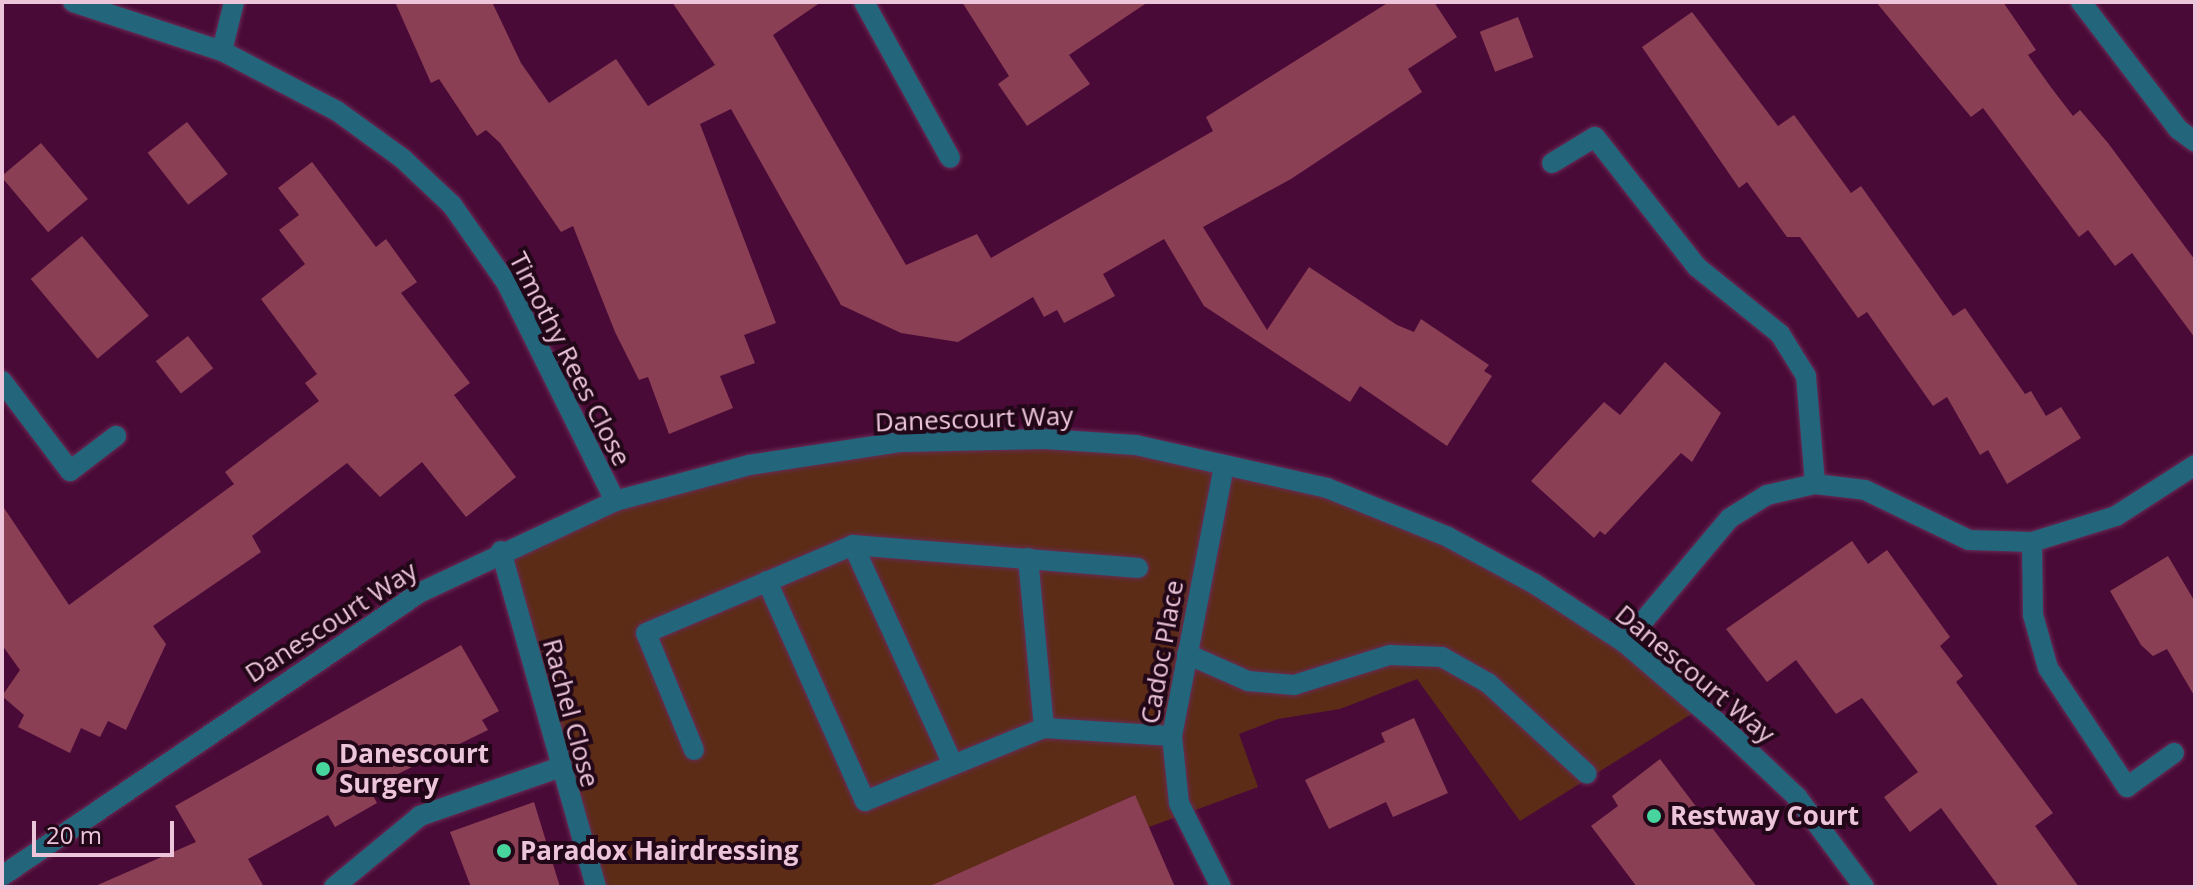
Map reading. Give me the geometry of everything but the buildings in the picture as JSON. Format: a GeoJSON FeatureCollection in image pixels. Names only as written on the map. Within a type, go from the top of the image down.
{"type":"FeatureCollection","features":[{"type":"Feature","properties":{"kind":"street","name":"Timothy Rees Close"},"geometry":{"type":"LineString","coordinates":[[73,2],[222,51],[337,111],[452,205],[506,282],[615,501]]}},
{"type":"Feature","properties":{"kind":"street"},"geometry":{"type":"LineString","coordinates":[[222,51],[234,2]]}},
{"type":"Feature","properties":{"kind":"street"},"geometry":{"type":"LineString","coordinates":[[864,2],[950,158]]}},
{"type":"Feature","properties":{"kind":"street"},"geometry":{"type":"LineString","coordinates":[[2081,2],[2178,129],[2195,142]]}},
{"type":"Feature","properties":{"kind":"street"},"geometry":{"type":"LineString","coordinates":[[1552,163],[1595,137],[1697,267],[1780,334],[1806,376],[1815,484]]}},
{"type":"Feature","properties":{"kind":"street"},"geometry":{"type":"LineString","coordinates":[[2,381],[70,471],[116,436]]}},
{"type":"Feature","properties":{"kind":"street","name":"Danescourt Way"},"geometry":{"type":"LineString","coordinates":[[2,876],[419,593],[501,551],[615,501],[749,465],[901,442],[1136,445],[1327,488],[1448,537],[1625,643],[1797,797],[1864,887]]}},
{"type":"Feature","properties":{"kind":"street"},"geometry":{"type":"LineString","coordinates":[[1625,643],[1730,518],[1767,495],[1815,484],[1865,490],[1969,540],[2032,542],[2116,516],[2195,465]]}},
{"type":"Feature","properties":{"kind":"street","name":"Cadoc Place"},"geometry":{"type":"LineString","coordinates":[[1221,887],[1179,803],[1172,736],[1224,466]]}},
{"type":"Feature","properties":{"kind":"street"},"geometry":{"type":"LineString","coordinates":[[2032,542],[2033,615],[2048,668],[2118,774],[2127,787],[2174,753]]}},
{"type":"Feature","properties":{"kind":"street"},"geometry":{"type":"LineString","coordinates":[[853,545],[953,764]]}},
{"type":"Feature","properties":{"kind":"street"},"geometry":{"type":"LineString","coordinates":[[694,750],[646,633],[853,545],[1138,568]]}},
{"type":"Feature","properties":{"kind":"street","name":"Rachel Close"},"geometry":{"type":"LineString","coordinates":[[501,551],[558,768],[596,887]]}},
{"type":"Feature","properties":{"kind":"street"},"geometry":{"type":"LineString","coordinates":[[1028,558],[1044,728]]}},
{"type":"Feature","properties":{"kind":"street"},"geometry":{"type":"LineString","coordinates":[[767,581],[865,801],[1044,728],[1172,736]]}},
{"type":"Feature","properties":{"kind":"street"},"geometry":{"type":"LineString","coordinates":[[1187,654],[1248,681],[1294,685],[1390,655],[1442,657],[1488,683],[1587,774]]}},
{"type":"Feature","properties":{"kind":"street"},"geometry":{"type":"LineString","coordinates":[[334,887],[420,816],[558,768]]}},
{"type":"Feature","properties":{"kind":"shaded area"},"geometry":{"type":"Polygon","coordinates":[[[1045,439],[1327,488],[1535,584],[1701,708],[1520,821],[1417,679],[1340,709],[1278,719],[1239,734],[1258,787],[1149,827],[1134,795],[939,887],[596,887],[501,551],[615,501],[901,442],[1045,439]]]}},
{"type":"Feature","properties":{"kind":"place","name":"Danescourt Surgery"},"geometry":{"type":"Point","coordinates":[323,769]}},
{"type":"Feature","properties":{"kind":"place","name":"Restway Court"},"geometry":{"type":"Point","coordinates":[1654,816]}},
{"type":"Feature","properties":{"kind":"place","name":"Paradox Hairdressing"},"geometry":{"type":"Point","coordinates":[504,851]}}]}
